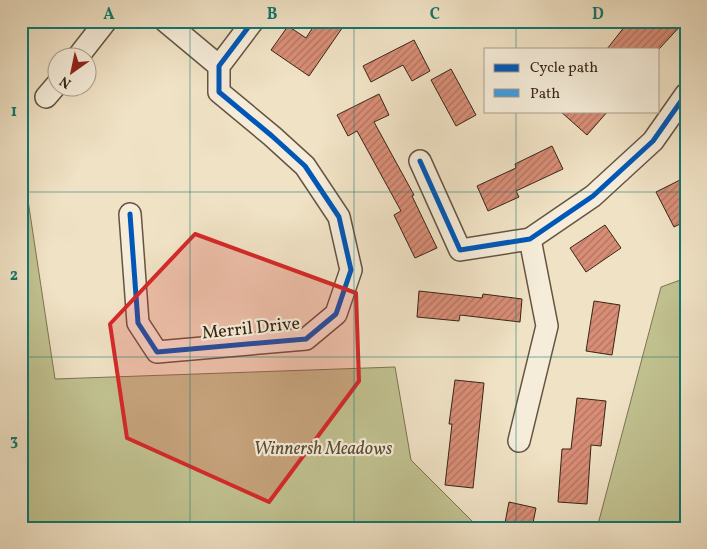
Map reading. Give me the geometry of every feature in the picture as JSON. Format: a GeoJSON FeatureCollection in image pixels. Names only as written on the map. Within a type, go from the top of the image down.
{"type":"FeatureCollection","features":[{"type":"Feature","properties":{"kind":"street"},"geometry":{"type":"LineString","coordinates":[[85,48],[106,21]]}},
{"type":"Feature","properties":{"kind":"street"},"geometry":{"type":"LineString","coordinates":[[165,21],[219,66],[253,21]]}},
{"type":"Feature","properties":{"kind":"street","name":"Merril Drive"},"geometry":{"type":"LineString","coordinates":[[130,214],[138,323],[157,352],[306,339],[336,314],[350,270],[340,217],[304,166],[272,136],[219,92],[219,66]]}},
{"type":"Feature","properties":{"kind":"street"},"geometry":{"type":"LineString","coordinates":[[420,161],[460,250],[530,239],[593,196],[653,141],[686,94]]}},
{"type":"Feature","properties":{"kind":"street"},"geometry":{"type":"LineString","coordinates":[[519,441],[547,326],[530,239]]}},
{"type":"Feature","properties":{"kind":"highlighted area"},"geometry":{"type":"Polygon","coordinates":[[[195,234],[356,293],[359,381],[269,502],[127,438],[110,324],[195,234]]]}},
{"type":"Feature","properties":{"kind":"green space","name":"Winnersh Meadows"},"geometry":{"type":"Polygon","coordinates":[[[21,154],[55,379],[395,367],[411,460],[479,528],[21,528],[21,154]]]}},
{"type":"Feature","properties":{"kind":"green space"},"geometry":{"type":"Polygon","coordinates":[[[686,278],[686,528],[597,528],[661,287],[686,278]]]}},
{"type":"Feature","properties":{"kind":"building"},"geometry":{"type":"Polygon","coordinates":[[[317,21],[347,21],[309,76],[271,50],[288,26],[306,38],[317,21]]]}},
{"type":"Feature","properties":{"kind":"building"},"geometry":{"type":"Polygon","coordinates":[[[629,21],[685,21],[660,48],[608,48],[629,21]]]}},
{"type":"Feature","properties":{"kind":"building"},"geometry":{"type":"Polygon","coordinates":[[[414,40],[430,71],[412,81],[403,65],[371,82],[363,66],[414,40]]]}},
{"type":"Feature","properties":{"kind":"building"},"geometry":{"type":"Polygon","coordinates":[[[451,69],[476,115],[456,126],[431,80],[451,69]]]}},
{"type":"Feature","properties":{"kind":"building"},"geometry":{"type":"Polygon","coordinates":[[[379,94],[389,115],[374,122],[414,195],[412,196],[437,248],[415,258],[394,215],[401,211],[357,131],[348,136],[337,115],[379,94]]]}},
{"type":"Feature","properties":{"kind":"building"},"geometry":{"type":"Polygon","coordinates":[[[561,112],[607,112],[587,135],[561,112]]]}},
{"type":"Feature","properties":{"kind":"building"},"geometry":{"type":"Polygon","coordinates":[[[552,146],[563,169],[516,191],[519,197],[488,211],[477,186],[516,168],[515,164],[552,146]]]}},
{"type":"Feature","properties":{"kind":"building"},"geometry":{"type":"Polygon","coordinates":[[[686,177],[686,221],[674,227],[656,192],[686,177]]]}},
{"type":"Feature","properties":{"kind":"building"},"geometry":{"type":"Polygon","coordinates":[[[605,225],[621,248],[586,272],[570,248],[605,225]]]}},
{"type":"Feature","properties":{"kind":"building"},"geometry":{"type":"Polygon","coordinates":[[[419,291],[482,298],[483,294],[522,299],[520,322],[460,315],[459,321],[417,317],[419,291]]]}},
{"type":"Feature","properties":{"kind":"building"},"geometry":{"type":"Polygon","coordinates":[[[594,301],[620,305],[612,355],[586,351],[594,301]]]}},
{"type":"Feature","properties":{"kind":"building"},"geometry":{"type":"Polygon","coordinates":[[[455,380],[484,383],[473,488],[445,485],[452,424],[449,424],[455,380]]]}},
{"type":"Feature","properties":{"kind":"building"},"geometry":{"type":"Polygon","coordinates":[[[577,398],[606,401],[601,446],[591,445],[587,504],[558,502],[562,449],[571,449],[577,398]]]}},
{"type":"Feature","properties":{"kind":"building"},"geometry":{"type":"Polygon","coordinates":[[[509,502],[536,508],[532,528],[504,528],[509,502]]]}},
{"type":"Feature","properties":{"kind":"marked path"},"geometry":{"type":"LineString","coordinates":[[679,528],[686,519]]}},
{"type":"Feature","properties":{"kind":"cycle path"},"geometry":{"type":"LineString","coordinates":[[130,214],[138,323],[157,352],[306,339],[336,314],[351,270],[339,217],[305,166],[219,92],[219,66],[253,21]]}},
{"type":"Feature","properties":{"kind":"cycle path"},"geometry":{"type":"LineString","coordinates":[[420,161],[460,250],[530,239],[593,196],[653,141],[686,94]]}}]}
